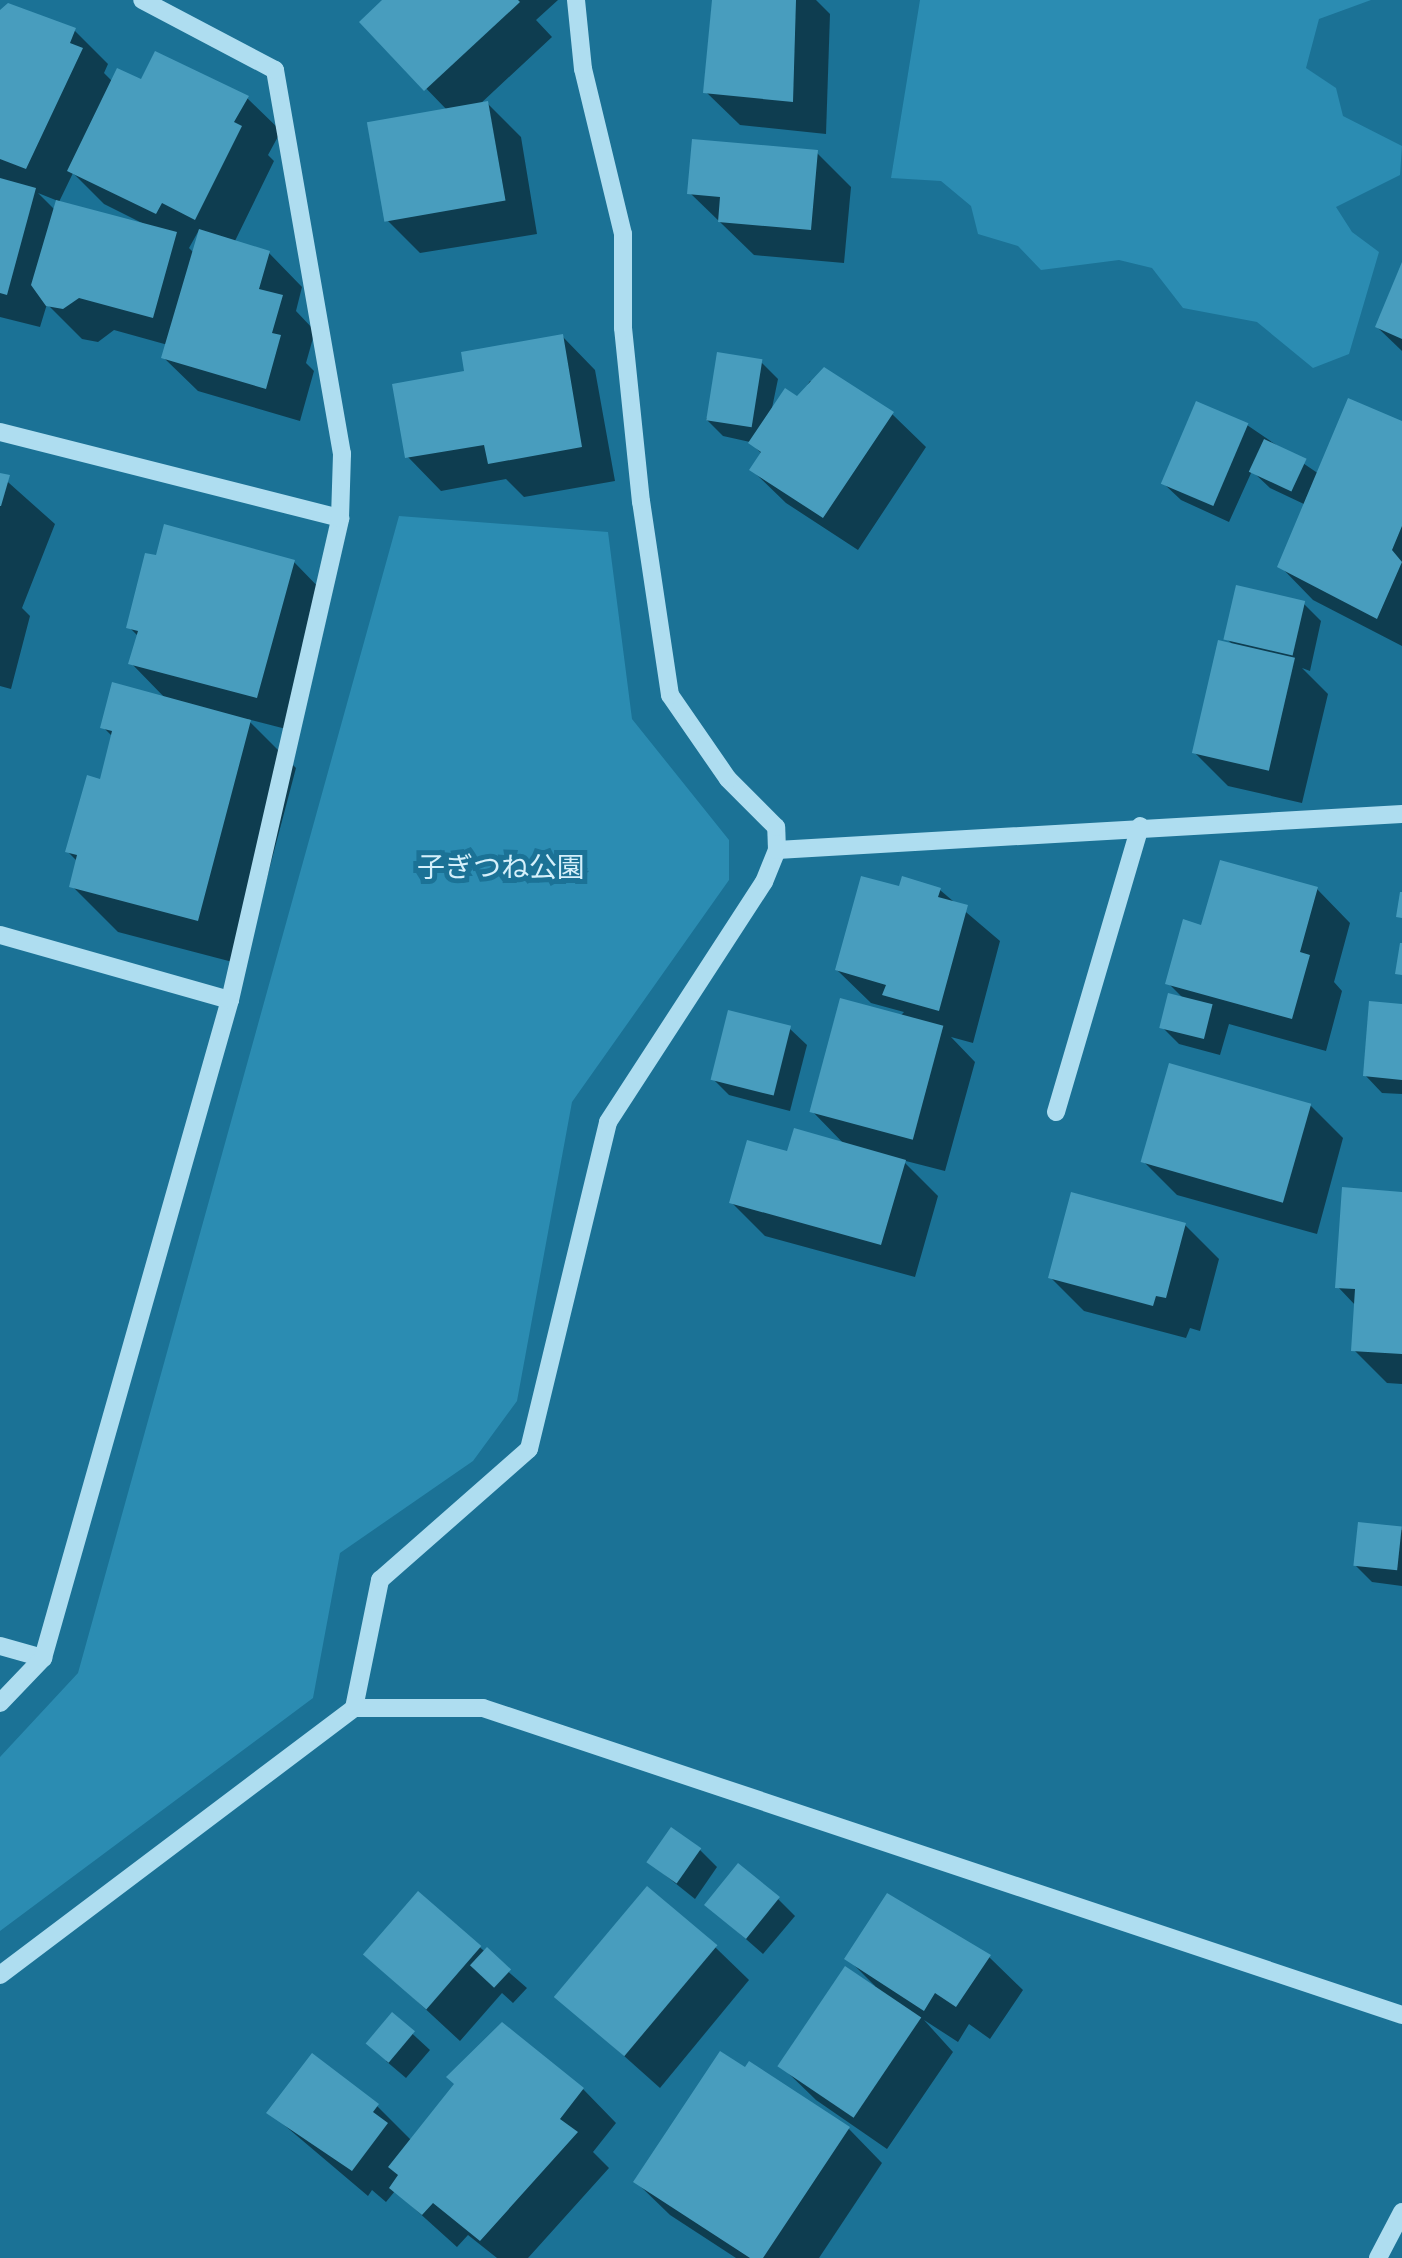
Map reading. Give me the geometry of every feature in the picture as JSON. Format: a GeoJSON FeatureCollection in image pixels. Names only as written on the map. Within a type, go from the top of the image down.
{"type":"FeatureCollection","features":[{"type":"Feature","properties":{"kind":"street"},"geometry":{"type":"LineString","coordinates":[[0,1703],[43,1658],[230,1000],[340,518],[342,454],[275,70],[142,0]]}},
{"type":"Feature","properties":{"kind":"street"},"geometry":{"type":"LineString","coordinates":[[354,1708],[380,1580],[529,1449],[608,1122],[764,882],[777,850],[776,827],[728,779],[670,696],[637,463],[623,328],[623,234],[583,69],[576,0]]}},
{"type":"Feature","properties":{"kind":"street"},"geometry":{"type":"LineString","coordinates":[[0,432],[340,518]]}},
{"type":"Feature","properties":{"kind":"street"},"geometry":{"type":"LineString","coordinates":[[777,850],[1140,826],[1402,814]]}},
{"type":"Feature","properties":{"kind":"street"},"geometry":{"type":"LineString","coordinates":[[1056,1112],[1140,826]]}},
{"type":"Feature","properties":{"kind":"street"},"geometry":{"type":"LineString","coordinates":[[0,935],[230,1000]]}},
{"type":"Feature","properties":{"kind":"street"},"geometry":{"type":"LineString","coordinates":[[0,1646],[43,1658]]}},
{"type":"Feature","properties":{"kind":"street"},"geometry":{"type":"LineString","coordinates":[[0,1974],[354,1708],[482,1708],[1402,2015]]}},
{"type":"Feature","properties":{"kind":"street"},"geometry":{"type":"LineString","coordinates":[[1378,2258],[1402,2212]]}},
{"type":"Feature","properties":{"kind":"green space"},"geometry":{"type":"Polygon","coordinates":[[[920,0],[1371,0],[1319,19],[1306,68],[1336,88],[1343,116],[1402,146],[1400,175],[1336,207],[1352,232],[1379,252],[1349,354],[1313,368],[1257,322],[1183,308],[1152,268],[1119,260],[1041,270],[1018,246],[978,234],[971,206],[941,181],[891,178],[920,0]]]}},
{"type":"Feature","properties":{"kind":"green space","name":"子ぎつね公園"},"geometry":{"type":"Polygon","coordinates":[[[399,516],[608,532],[632,719],[729,840],[729,880],[572,1102],[517,1401],[473,1461],[340,1553],[313,1698],[0,1931],[0,1757],[78,1673],[399,516]]]}},
{"type":"Feature","properties":{"kind":"building"},"geometry":{"type":"Polygon","coordinates":[[[382,0],[520,2],[424,91],[359,22],[382,0]]]}},
{"type":"Feature","properties":{"kind":"building"},"geometry":{"type":"Polygon","coordinates":[[[712,0],[796,0],[793,102],[703,93],[712,0]]]}},
{"type":"Feature","properties":{"kind":"building"},"geometry":{"type":"Polygon","coordinates":[[[8,3],[76,28],[70,43],[83,48],[26,169],[0,159],[0,10],[8,3]]]}},
{"type":"Feature","properties":{"kind":"building"},"geometry":{"type":"Polygon","coordinates":[[[155,51],[249,96],[234,122],[242,126],[195,220],[162,203],[156,214],[67,171],[117,68],[141,79],[155,51]]]}},
{"type":"Feature","properties":{"kind":"building"},"geometry":{"type":"Polygon","coordinates":[[[488,101],[506,200],[384,222],[367,122],[488,101]]]}},
{"type":"Feature","properties":{"kind":"building"},"geometry":{"type":"Polygon","coordinates":[[[692,139],[818,150],[811,230],[718,222],[720,197],[687,194],[692,139]]]}},
{"type":"Feature","properties":{"kind":"building"},"geometry":{"type":"Polygon","coordinates":[[[0,178],[36,188],[7,295],[0,293],[0,178]]]}},
{"type":"Feature","properties":{"kind":"building"},"geometry":{"type":"Polygon","coordinates":[[[56,200],[177,232],[153,318],[79,298],[63,309],[46,306],[31,285],[56,200]]]}},
{"type":"Feature","properties":{"kind":"building"},"geometry":{"type":"Polygon","coordinates":[[[199,229],[270,251],[259,289],[283,295],[272,333],[281,335],[266,389],[161,358],[199,229]]]}},
{"type":"Feature","properties":{"kind":"building"},"geometry":{"type":"Polygon","coordinates":[[[1402,262],[1402,339],[1375,327],[1402,262]]]}},
{"type":"Feature","properties":{"kind":"building"},"geometry":{"type":"Polygon","coordinates":[[[563,334],[582,447],[488,464],[484,445],[405,458],[392,384],[464,371],[461,352],[563,334]]]}},
{"type":"Feature","properties":{"kind":"building"},"geometry":{"type":"Polygon","coordinates":[[[717,352],[762,359],[752,427],[706,420],[717,352]]]}},
{"type":"Feature","properties":{"kind":"building"},"geometry":{"type":"Polygon","coordinates":[[[824,367],[894,412],[823,518],[749,470],[761,452],[748,443],[785,388],[797,396],[824,367]]]}},
{"type":"Feature","properties":{"kind":"building"},"geometry":{"type":"Polygon","coordinates":[[[1348,398],[1402,421],[1402,526],[1392,550],[1402,562],[1377,619],[1277,567],[1348,398]]]}},
{"type":"Feature","properties":{"kind":"building"},"geometry":{"type":"Polygon","coordinates":[[[1196,401],[1248,423],[1213,506],[1161,484],[1196,401]]]}},
{"type":"Feature","properties":{"kind":"building"},"geometry":{"type":"Polygon","coordinates":[[[1264,439],[1307,459],[1291,491],[1249,472],[1264,439]]]}},
{"type":"Feature","properties":{"kind":"building"},"geometry":{"type":"Polygon","coordinates":[[[0,473],[10,475],[1,506],[0,506],[0,473]]]}},
{"type":"Feature","properties":{"kind":"building"},"geometry":{"type":"Polygon","coordinates":[[[164,524],[295,560],[257,698],[128,664],[138,631],[126,628],[145,553],[156,555],[164,524]]]}},
{"type":"Feature","properties":{"kind":"building"},"geometry":{"type":"Polygon","coordinates":[[[1236,585],[1305,601],[1293,656],[1223,640],[1236,585]]]}},
{"type":"Feature","properties":{"kind":"building"},"geometry":{"type":"Polygon","coordinates":[[[1218,640],[1295,658],[1269,771],[1192,753],[1218,640]]]}},
{"type":"Feature","properties":{"kind":"building"},"geometry":{"type":"Polygon","coordinates":[[[112,682],[251,720],[198,921],[69,887],[77,855],[65,852],[87,775],[100,779],[112,731],[100,728],[112,682]]]}},
{"type":"Feature","properties":{"kind":"building"},"geometry":{"type":"Polygon","coordinates":[[[1220,860],[1318,887],[1300,952],[1310,955],[1292,1019],[1165,984],[1183,919],[1201,925],[1220,860]]]}},
{"type":"Feature","properties":{"kind":"building"},"geometry":{"type":"Polygon","coordinates":[[[861,876],[899,886],[902,876],[941,888],[938,897],[968,905],[939,1011],[882,995],[886,985],[835,970],[861,876]]]}},
{"type":"Feature","properties":{"kind":"building"},"geometry":{"type":"Polygon","coordinates":[[[1402,892],[1402,918],[1396,917],[1402,892]]]}},
{"type":"Feature","properties":{"kind":"building"},"geometry":{"type":"Polygon","coordinates":[[[1402,943],[1402,975],[1395,974],[1402,943]]]}},
{"type":"Feature","properties":{"kind":"building"},"geometry":{"type":"Polygon","coordinates":[[[1168,993],[1213,1004],[1204,1039],[1159,1028],[1168,993]]]}},
{"type":"Feature","properties":{"kind":"building"},"geometry":{"type":"Polygon","coordinates":[[[840,998],[943,1026],[913,1140],[809,1112],[840,998]]]}},
{"type":"Feature","properties":{"kind":"building"},"geometry":{"type":"Polygon","coordinates":[[[1369,1001],[1402,1004],[1402,1080],[1363,1076],[1369,1001]]]}},
{"type":"Feature","properties":{"kind":"building"},"geometry":{"type":"Polygon","coordinates":[[[728,1010],[791,1026],[774,1096],[711,1080],[728,1010]]]}},
{"type":"Feature","properties":{"kind":"building"},"geometry":{"type":"Polygon","coordinates":[[[1169,1063],[1311,1104],[1283,1203],[1141,1162],[1169,1063]]]}},
{"type":"Feature","properties":{"kind":"building"},"geometry":{"type":"Polygon","coordinates":[[[794,1128],[906,1160],[881,1245],[729,1203],[747,1140],[787,1151],[794,1128]]]}},
{"type":"Feature","properties":{"kind":"building"},"geometry":{"type":"Polygon","coordinates":[[[1342,1187],[1402,1192],[1402,1354],[1351,1351],[1355,1289],[1335,1288],[1342,1187]]]}},
{"type":"Feature","properties":{"kind":"building"},"geometry":{"type":"Polygon","coordinates":[[[1071,1192],[1186,1223],[1166,1298],[1156,1296],[1153,1306],[1048,1278],[1071,1192]]]}},
{"type":"Feature","properties":{"kind":"building"},"geometry":{"type":"Polygon","coordinates":[[[1358,1522],[1402,1527],[1397,1570],[1353,1566],[1358,1522]]]}},
{"type":"Feature","properties":{"kind":"building"},"geometry":{"type":"Polygon","coordinates":[[[671,1827],[701,1848],[677,1883],[646,1862],[671,1827]]]}},
{"type":"Feature","properties":{"kind":"building"},"geometry":{"type":"Polygon","coordinates":[[[738,1863],[780,1897],[746,1939],[704,1905],[738,1863]]]}},
{"type":"Feature","properties":{"kind":"building"},"geometry":{"type":"Polygon","coordinates":[[[647,1886],[717,1945],[624,2056],[554,1997],[647,1886]]]}},
{"type":"Feature","properties":{"kind":"building"},"geometry":{"type":"Polygon","coordinates":[[[418,1891],[481,1946],[426,2010],[363,1954],[418,1891]]]}},
{"type":"Feature","properties":{"kind":"building"},"geometry":{"type":"Polygon","coordinates":[[[887,1893],[991,1955],[956,2007],[935,1993],[924,2011],[844,1959],[887,1893]]]}},
{"type":"Feature","properties":{"kind":"building"},"geometry":{"type":"Polygon","coordinates":[[[487,1947],[511,1970],[494,1988],[470,1965],[487,1947]]]}},
{"type":"Feature","properties":{"kind":"building"},"geometry":{"type":"Polygon","coordinates":[[[845,1966],[921,2017],[854,2118],[777,2066],[845,1966]]]}},
{"type":"Feature","properties":{"kind":"building"},"geometry":{"type":"Polygon","coordinates":[[[392,2012],[415,2031],[389,2063],[366,2043],[392,2012]]]}},
{"type":"Feature","properties":{"kind":"building"},"geometry":{"type":"Polygon","coordinates":[[[502,2022],[584,2088],[560,2119],[578,2132],[480,2241],[433,2203],[422,2215],[389,2188],[398,2175],[388,2167],[454,2084],[446,2077],[502,2022]]]}},
{"type":"Feature","properties":{"kind":"building"},"geometry":{"type":"Polygon","coordinates":[[[720,2051],[745,2067],[749,2061],[850,2127],[763,2258],[750,2258],[633,2182],[720,2051]]]}},
{"type":"Feature","properties":{"kind":"building"},"geometry":{"type":"Polygon","coordinates":[[[312,2053],[379,2104],[373,2112],[388,2123],[352,2171],[266,2113],[312,2053]]]}}]}
